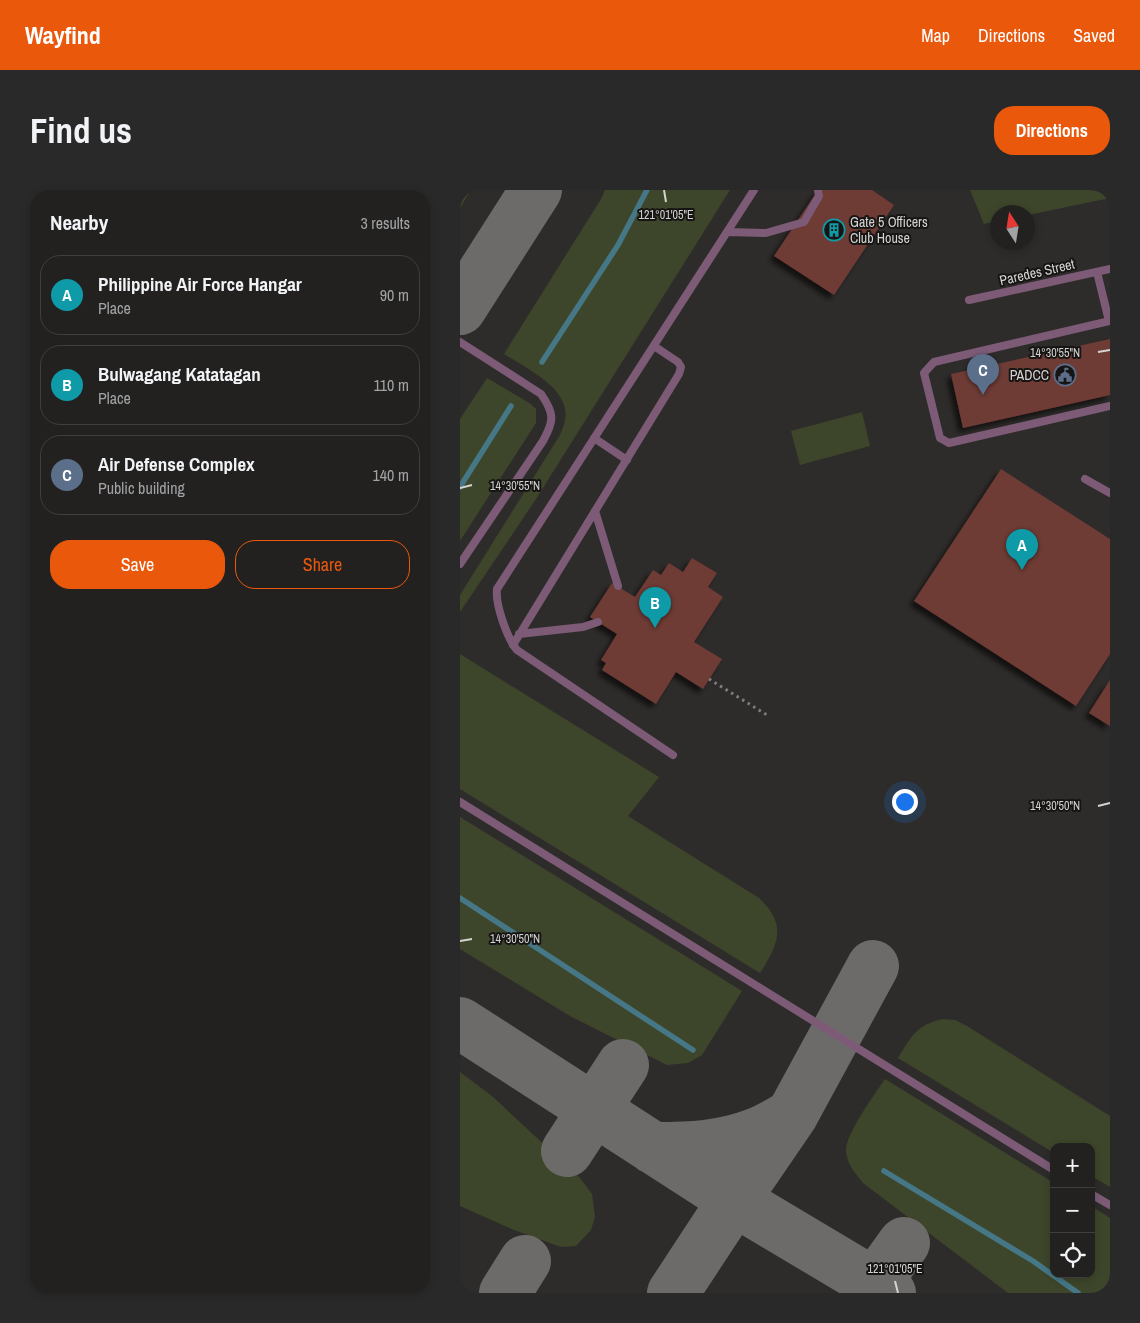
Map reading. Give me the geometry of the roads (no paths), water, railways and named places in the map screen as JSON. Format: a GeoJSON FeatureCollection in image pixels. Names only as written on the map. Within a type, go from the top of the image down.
{"type":"FeatureCollection","features":[{"type":"Feature","properties":{"kind":"lane"},"geometry":{"type":"LineString","coordinates":[[673,755],[517,650],[513,645],[496,598],[497,589],[754,190]]}},
{"type":"Feature","properties":{"kind":"lane"},"geometry":{"type":"LineString","coordinates":[[728,232],[766,233],[804,222],[819,196],[818,190]]}},
{"type":"Feature","properties":{"kind":"lane","name":"Paredes Street"},"geometry":{"type":"LineString","coordinates":[[970,300],[1110,269]]}},
{"type":"Feature","properties":{"kind":"lane"},"geometry":{"type":"LineString","coordinates":[[1097,272],[1109,321],[934,362],[924,373],[940,438],[949,444],[1110,406]]}},
{"type":"Feature","properties":{"kind":"lane"},"geometry":{"type":"LineString","coordinates":[[460,342],[541,394],[553,417],[542,442],[460,564]]}},
{"type":"Feature","properties":{"kind":"lane"},"geometry":{"type":"LineString","coordinates":[[513,645],[679,374],[681,367],[678,362],[654,346]]}},
{"type":"Feature","properties":{"kind":"lane"},"geometry":{"type":"LineString","coordinates":[[594,438],[626,460]]}},
{"type":"Feature","properties":{"kind":"lane"},"geometry":{"type":"LineString","coordinates":[[1085,479],[1110,493]]}},
{"type":"Feature","properties":{"kind":"lane"},"geometry":{"type":"LineString","coordinates":[[595,511],[618,586]]}},
{"type":"Feature","properties":{"kind":"lane"},"geometry":{"type":"LineString","coordinates":[[504,622],[515,634],[583,627],[598,622]]}},
{"type":"Feature","properties":{"kind":"lane"},"geometry":{"type":"LineString","coordinates":[[460,802],[1050,1168]]}},
{"type":"Feature","properties":{"kind":"lane"},"geometry":{"type":"LineString","coordinates":[[1095,1196],[1110,1205]]}},
{"type":"Feature","properties":{"kind":"waterway"},"geometry":{"type":"LineString","coordinates":[[542,362],[618,245],[647,190]]}},
{"type":"Feature","properties":{"kind":"waterway"},"geometry":{"type":"LineString","coordinates":[[460,487],[511,406]]}},
{"type":"Feature","properties":{"kind":"waterway"},"geometry":{"type":"LineString","coordinates":[[460,898],[693,1050]]}},
{"type":"Feature","properties":{"kind":"waterway"},"geometry":{"type":"LineString","coordinates":[[884,1171],[1033,1261],[1078,1293]]}},
{"type":"Feature","properties":{"kind":"place","name":"Gate 5 Officers Club House"},"geometry":{"type":"Point","coordinates":[834,230]}},
{"type":"Feature","properties":{"kind":"place","name":"PADCC"},"geometry":{"type":"Point","coordinates":[1065,375]}},
{"type":"Feature","properties":{"kind":"place","name":"Air Defense Complex"},"geometry":{"type":"Point","coordinates":[983,395]}},
{"type":"Feature","properties":{"kind":"place","name":"Philippine Air Force Hangar"},"geometry":{"type":"Point","coordinates":[1022,570]}},
{"type":"Feature","properties":{"kind":"place","name":"Bulwagang Katatagan"},"geometry":{"type":"Point","coordinates":[655,628]}}]}
